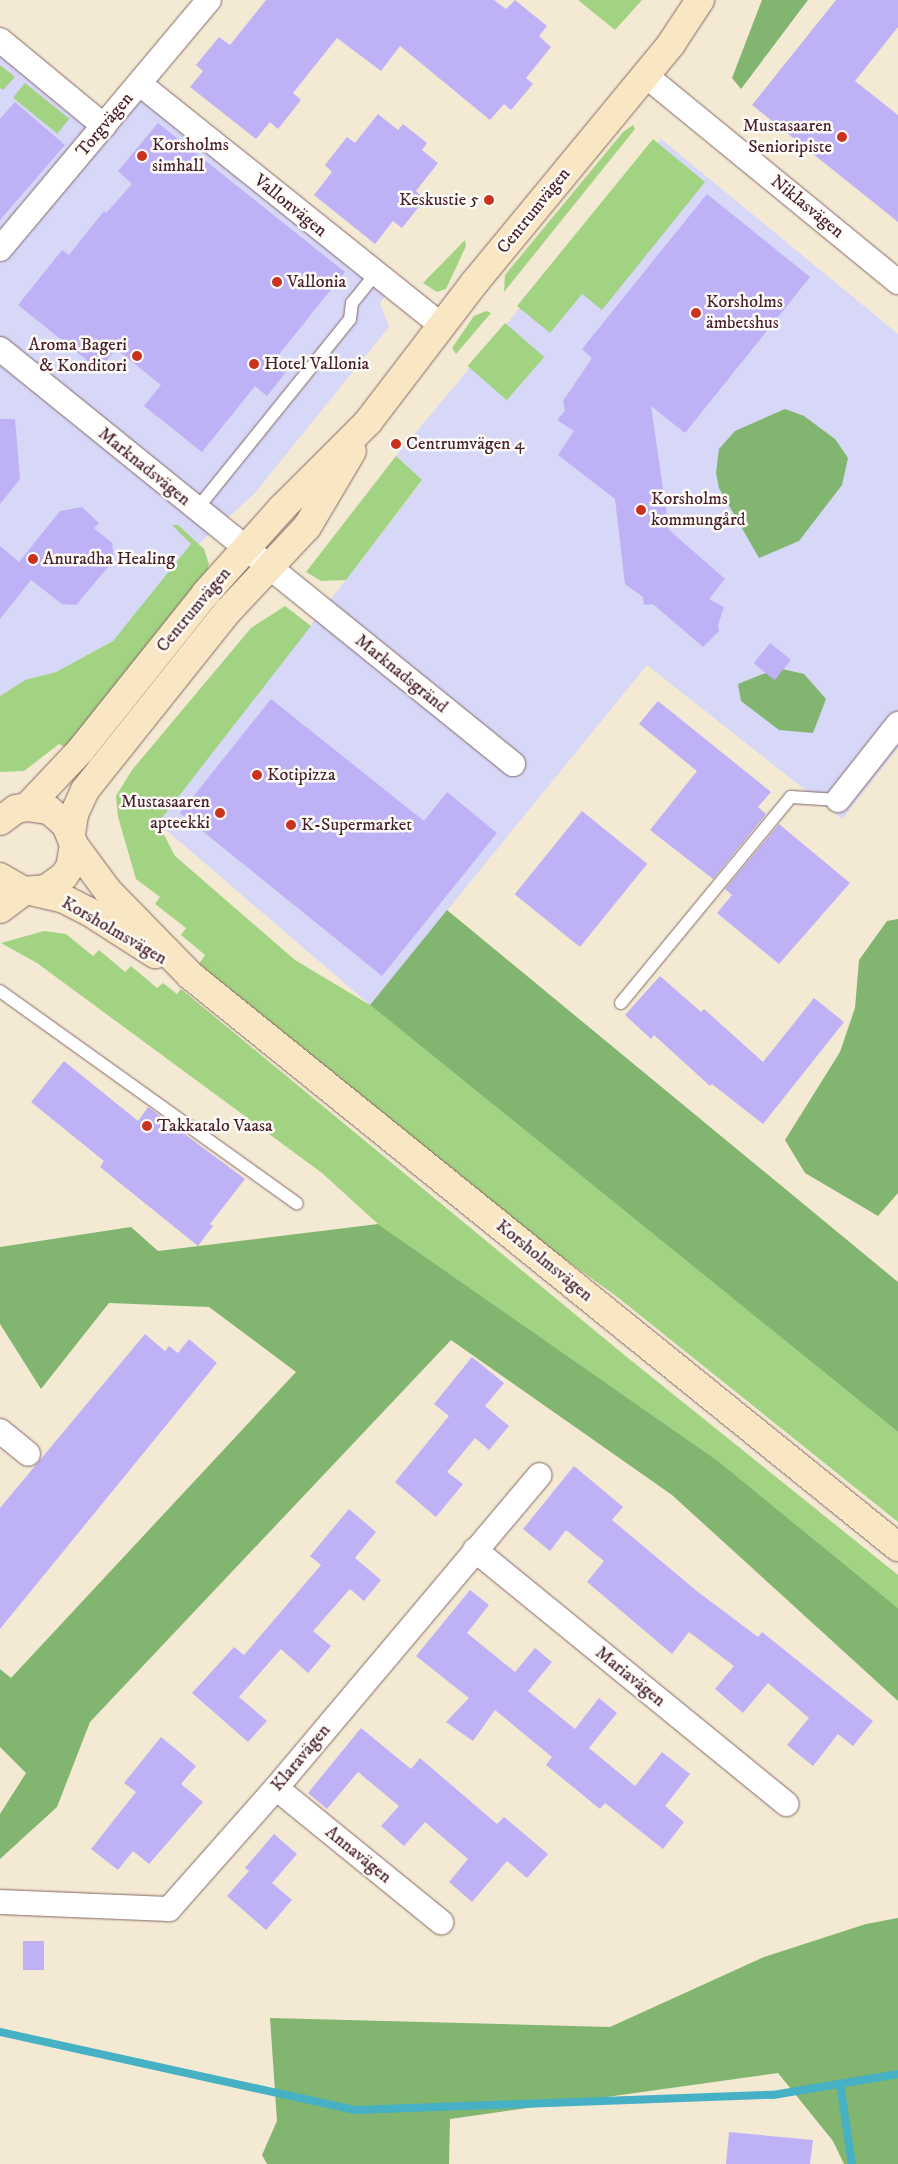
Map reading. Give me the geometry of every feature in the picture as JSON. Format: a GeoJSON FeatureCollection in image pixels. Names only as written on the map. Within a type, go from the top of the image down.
{"type":"FeatureCollection","features":[{"type":"Feature","properties":{"kind":"main road","name":"Centrumvägen"},"geometry":{"type":"LineString","coordinates":[[11,810],[80,751],[206,593],[368,422],[442,326],[645,76],[700,0]]}},
{"type":"Feature","properties":{"kind":"main road","name":"Centrumvägen"},"geometry":{"type":"LineString","coordinates":[[0,909],[30,891],[51,886],[64,876],[72,862],[74,814],[85,790],[228,611],[278,576],[368,422]]}},
{"type":"Feature","properties":{"kind":"main road","name":"Korsholmsvägen"},"geometry":{"type":"LineString","coordinates":[[11,810],[54,813],[107,890],[191,976],[898,1546]]}},
{"type":"Feature","properties":{"kind":"main road","name":"Korsholmsvägen"},"geometry":{"type":"LineString","coordinates":[[0,877],[30,891],[62,898],[191,976]]}},
{"type":"Feature","properties":{"kind":"street","name":"Torgvägen"},"geometry":{"type":"LineString","coordinates":[[0,249],[209,0]]}},
{"type":"Feature","properties":{"kind":"street"},"geometry":{"type":"LineString","coordinates":[[0,40],[104,126]]}},
{"type":"Feature","properties":{"kind":"street","name":"Niklasvägen"},"geometry":{"type":"LineString","coordinates":[[645,76],[898,282]]}},
{"type":"Feature","properties":{"kind":"street","name":"Vallonvägen"},"geometry":{"type":"LineString","coordinates":[[140,84],[375,275],[442,326]]}},
{"type":"Feature","properties":{"kind":"street","name":"Marknadsvägen"},"geometry":{"type":"LineString","coordinates":[[0,350],[278,576]]}},
{"type":"Feature","properties":{"kind":"street","name":"Marknadsgränd"},"geometry":{"type":"LineString","coordinates":[[278,576],[514,764]]}},
{"type":"Feature","properties":{"kind":"street"},"geometry":{"type":"LineString","coordinates":[[838,800],[898,724]]}},
{"type":"Feature","properties":{"kind":"street"},"geometry":{"type":"LineString","coordinates":[[0,1431],[28,1454]]}},
{"type":"Feature","properties":{"kind":"street","name":"Klaravägen"},"geometry":{"type":"LineString","coordinates":[[0,1902],[169,1909],[276,1788],[540,1475]]}},
{"type":"Feature","properties":{"kind":"street","name":"Mariavägen"},"geometry":{"type":"LineString","coordinates":[[475,1550],[786,1804]]}},
{"type":"Feature","properties":{"kind":"street","name":"Annavägen"},"geometry":{"type":"LineString","coordinates":[[276,1788],[441,1922]]}},
{"type":"Feature","properties":{"kind":"lane"},"geometry":{"type":"LineString","coordinates":[[196,510],[350,319],[352,302],[375,275]]}},
{"type":"Feature","properties":{"kind":"lane"},"geometry":{"type":"LineString","coordinates":[[621,1003],[791,797],[838,800]]}},
{"type":"Feature","properties":{"kind":"lane"},"geometry":{"type":"LineString","coordinates":[[0,991],[297,1204]]}},
{"type":"Feature","properties":{"kind":"shaded area"},"geometry":{"type":"Polygon","coordinates":[[[0,47],[108,135],[141,94],[386,295],[380,303],[389,327],[254,494],[179,562],[113,641],[56,672],[25,680],[0,696],[0,47]]]}},
{"type":"Feature","properties":{"kind":"shaded area"},"geometry":{"type":"Polygon","coordinates":[[[661,139],[898,334],[898,748],[842,819],[647,665],[370,1005],[158,823],[422,481],[396,456],[661,139]]]}},
{"type":"Feature","properties":{"kind":"green space"},"geometry":{"type":"Polygon","coordinates":[[[578,0],[642,0],[615,30],[578,0]]]}},
{"type":"Feature","properties":{"kind":"green space"},"geometry":{"type":"Polygon","coordinates":[[[762,0],[808,0],[741,89],[732,78],[762,0]]]}},
{"type":"Feature","properties":{"kind":"green space"},"geometry":{"type":"Polygon","coordinates":[[[0,65],[15,77],[3,90],[0,88],[0,65]]]}},
{"type":"Feature","properties":{"kind":"green space"},"geometry":{"type":"Polygon","coordinates":[[[25,83],[69,119],[57,134],[13,98],[25,83]]]}},
{"type":"Feature","properties":{"kind":"green space"},"geometry":{"type":"Polygon","coordinates":[[[633,125],[635,129],[504,292],[505,275],[623,132],[633,125]]]}},
{"type":"Feature","properties":{"kind":"green space"},"geometry":{"type":"Polygon","coordinates":[[[653,139],[705,182],[602,310],[582,294],[550,333],[517,306],[653,139]]]}},
{"type":"Feature","properties":{"kind":"green space"},"geometry":{"type":"Polygon","coordinates":[[[465,240],[466,246],[446,289],[437,292],[423,283],[465,240]]]}},
{"type":"Feature","properties":{"kind":"green space"},"geometry":{"type":"Polygon","coordinates":[[[486,311],[491,313],[456,354],[452,348],[474,316],[486,311]]]}},
{"type":"Feature","properties":{"kind":"green space"},"geometry":{"type":"Polygon","coordinates":[[[505,323],[544,357],[507,400],[468,366],[505,323]]]}},
{"type":"Feature","properties":{"kind":"green space"},"geometry":{"type":"Polygon","coordinates":[[[785,409],[804,416],[835,439],[848,458],[842,485],[799,541],[759,558],[719,488],[716,473],[719,449],[735,431],[785,409]]]}},
{"type":"Feature","properties":{"kind":"green space"},"geometry":{"type":"Polygon","coordinates":[[[396,456],[422,480],[346,580],[321,581],[306,572],[396,456]]]}},
{"type":"Feature","properties":{"kind":"green space"},"geometry":{"type":"Polygon","coordinates":[[[172,525],[178,525],[204,549],[209,564],[206,576],[67,748],[59,744],[24,771],[0,772],[0,696],[25,680],[56,672],[113,641],[191,544],[172,525]]]}},
{"type":"Feature","properties":{"kind":"green space"},"geometry":{"type":"Polygon","coordinates":[[[285,606],[311,626],[158,823],[175,856],[295,960],[370,1005],[898,1432],[898,1522],[616,1296],[501,1213],[199,964],[205,955],[181,935],[186,928],[155,904],[160,897],[136,879],[118,817],[116,796],[132,770],[251,628],[285,606]]]}},
{"type":"Feature","properties":{"kind":"green space"},"geometry":{"type":"Polygon","coordinates":[[[778,668],[804,674],[826,699],[813,733],[779,730],[741,701],[738,684],[778,668]]]}},
{"type":"Feature","properties":{"kind":"green space"},"geometry":{"type":"Polygon","coordinates":[[[447,910],[898,1282],[898,1432],[370,1005],[447,910]]]}},
{"type":"Feature","properties":{"kind":"green space"},"geometry":{"type":"Polygon","coordinates":[[[898,919],[898,1193],[878,1216],[805,1173],[785,1140],[840,1052],[855,1008],[859,960],[887,921],[898,919]]]}},
{"type":"Feature","properties":{"kind":"green space"},"geometry":{"type":"Polygon","coordinates":[[[44,931],[66,934],[93,956],[99,950],[125,972],[131,966],[157,988],[163,983],[177,994],[181,989],[628,1358],[898,1575],[898,1608],[718,1461],[378,1224],[322,1173],[37,963],[1,943],[44,931]]]}},
{"type":"Feature","properties":{"kind":"green space"},"geometry":{"type":"Polygon","coordinates":[[[378,1224],[718,1461],[898,1608],[898,1701],[672,1495],[451,1340],[90,1722],[57,1807],[0,1859],[0,1814],[26,1773],[0,1747],[0,1669],[11,1678],[296,1372],[209,1307],[109,1303],[41,1389],[0,1324],[0,1247],[131,1227],[158,1251],[378,1224]]]}},
{"type":"Feature","properties":{"kind":"green space"},"geometry":{"type":"Polygon","coordinates":[[[898,1918],[898,2164],[844,2164],[833,2141],[778,2073],[450,2119],[449,2164],[267,2164],[262,2155],[277,2121],[270,2018],[610,2027],[764,1957],[866,1924],[898,1918]]]}},
{"type":"Feature","properties":{"kind":"building"},"geometry":{"type":"Polygon","coordinates":[[[266,0],[494,0],[506,9],[515,0],[547,26],[539,36],[551,47],[526,78],[533,84],[511,110],[504,104],[490,120],[400,46],[381,71],[337,38],[293,93],[301,100],[278,129],[270,122],[256,139],[190,87],[203,71],[196,65],[219,37],[230,45],[266,0]]]}},
{"type":"Feature","properties":{"kind":"building"},"geometry":{"type":"Polygon","coordinates":[[[836,0],[898,0],[898,27],[855,81],[898,115],[898,222],[752,105],[836,0]]]}},
{"type":"Feature","properties":{"kind":"building"},"geometry":{"type":"Polygon","coordinates":[[[15,102],[65,145],[0,220],[0,119],[15,102]]]}},
{"type":"Feature","properties":{"kind":"building"},"geometry":{"type":"Polygon","coordinates":[[[378,114],[398,130],[403,124],[427,143],[422,150],[438,163],[416,191],[425,199],[402,228],[393,221],[375,244],[314,195],[332,172],[325,165],[347,137],[355,143],[378,114]]]}},
{"type":"Feature","properties":{"kind":"building","name":"Vallonia"},"geometry":{"type":"Polygon","coordinates":[[[158,123],[345,272],[273,362],[286,372],[267,396],[255,386],[202,452],[144,406],[161,385],[116,349],[99,370],[18,305],[62,250],[69,255],[104,211],[106,213],[132,184],[118,171],[158,123]]]}},
{"type":"Feature","properties":{"kind":"building"},"geometry":{"type":"Polygon","coordinates":[[[707,194],[810,277],[685,433],[651,406],[669,530],[725,579],[709,599],[724,607],[718,625],[719,631],[703,647],[653,604],[644,605],[643,597],[625,584],[615,499],[558,455],[574,431],[557,420],[565,411],[563,401],[592,358],[582,349],[707,194]]]}},
{"type":"Feature","properties":{"kind":"building"},"geometry":{"type":"Polygon","coordinates":[[[0,419],[15,419],[20,479],[0,504],[0,419]]]}},
{"type":"Feature","properties":{"kind":"building"},"geometry":{"type":"Polygon","coordinates":[[[82,507],[99,523],[94,528],[112,543],[114,560],[76,605],[62,604],[31,580],[0,619],[0,546],[19,562],[60,511],[82,507]]]}},
{"type":"Feature","properties":{"kind":"building"},"geometry":{"type":"Polygon","coordinates":[[[770,643],[791,660],[775,680],[754,663],[770,643]]]}},
{"type":"Feature","properties":{"kind":"building"},"geometry":{"type":"Polygon","coordinates":[[[271,699],[424,821],[447,792],[497,833],[382,976],[180,813],[271,699]]]}},
{"type":"Feature","properties":{"kind":"building"},"geometry":{"type":"Polygon","coordinates":[[[658,701],[771,792],[758,807],[766,814],[713,879],[650,830],[697,771],[639,724],[658,701]]]}},
{"type":"Feature","properties":{"kind":"building"},"geometry":{"type":"Polygon","coordinates":[[[582,811],[647,864],[580,947],[515,894],[582,811]]]}},
{"type":"Feature","properties":{"kind":"building"},"geometry":{"type":"Polygon","coordinates":[[[779,824],[850,883],[779,964],[717,913],[732,895],[725,889],[779,824]]]}},
{"type":"Feature","properties":{"kind":"building"},"geometry":{"type":"Polygon","coordinates":[[[660,976],[701,1012],[704,1009],[763,1062],[814,998],[844,1022],[763,1124],[712,1084],[710,1086],[654,1035],[651,1039],[625,1015],[660,976]]]}},
{"type":"Feature","properties":{"kind":"building"},"geometry":{"type":"Polygon","coordinates":[[[64,1061],[138,1121],[148,1107],[245,1179],[210,1224],[213,1226],[198,1246],[100,1167],[104,1161],[31,1102],[64,1061]]]}},
{"type":"Feature","properties":{"kind":"building"},"geometry":{"type":"Polygon","coordinates":[[[145,1334],[165,1351],[169,1346],[178,1353],[189,1339],[217,1363],[0,1629],[0,1508],[145,1334]]]}},
{"type":"Feature","properties":{"kind":"building"},"geometry":{"type":"Polygon","coordinates":[[[472,1357],[504,1383],[485,1406],[509,1426],[489,1450],[475,1438],[447,1472],[463,1484],[436,1517],[395,1482],[449,1416],[434,1404],[472,1357]]]}},
{"type":"Feature","properties":{"kind":"building"},"geometry":{"type":"Polygon","coordinates":[[[574,1466],[623,1507],[612,1520],[698,1592],[758,1637],[762,1632],[873,1721],[853,1746],[838,1734],[813,1766],[787,1745],[809,1718],[768,1683],[743,1713],[715,1689],[734,1666],[689,1632],[672,1654],[587,1582],[604,1561],[566,1530],[550,1551],[523,1529],[574,1466]]]}},
{"type":"Feature","properties":{"kind":"building"},"geometry":{"type":"Polygon","coordinates":[[[349,1509],[376,1532],[355,1558],[381,1580],[364,1601],[350,1589],[313,1631],[331,1646],[308,1673],[281,1649],[239,1697],[267,1721],[248,1742],[192,1693],[234,1647],[244,1655],[321,1565],[310,1556],[349,1509]]]}},
{"type":"Feature","properties":{"kind":"building"},"geometry":{"type":"Polygon","coordinates":[[[470,1590],[489,1605],[467,1633],[515,1672],[535,1648],[552,1662],[528,1691],[575,1729],[599,1698],[617,1713],[589,1748],[635,1786],[662,1752],[690,1774],[665,1806],[684,1822],[663,1849],[605,1803],[600,1809],[546,1765],[552,1757],[495,1710],[473,1741],[446,1722],[469,1698],[416,1656],[470,1590]]]}},
{"type":"Feature","properties":{"kind":"building"},"geometry":{"type":"Polygon","coordinates":[[[361,1728],[411,1769],[420,1758],[497,1824],[504,1817],[548,1854],[527,1878],[507,1861],[472,1902],[449,1882],[468,1859],[425,1822],[404,1846],[381,1826],[399,1806],[358,1772],[327,1809],[308,1793],[361,1728]]]}},
{"type":"Feature","properties":{"kind":"building"},"geometry":{"type":"Polygon","coordinates":[[[161,1737],[196,1766],[181,1784],[203,1802],[149,1864],[133,1851],[118,1870],[91,1849],[136,1792],[124,1783],[161,1737]]]}},
{"type":"Feature","properties":{"kind":"building"},"geometry":{"type":"Polygon","coordinates":[[[274,1834],[297,1854],[272,1883],[292,1900],[266,1930],[227,1896],[249,1871],[245,1868],[274,1834]]]}},
{"type":"Feature","properties":{"kind":"building"},"geometry":{"type":"Polygon","coordinates":[[[23,1941],[44,1941],[44,1970],[23,1970],[23,1941]]]}},
{"type":"Feature","properties":{"kind":"building"},"geometry":{"type":"Polygon","coordinates":[[[729,2132],[813,2140],[810,2164],[726,2164],[729,2132]]]}},
{"type":"Feature","properties":{"kind":"waterway"},"geometry":{"type":"LineString","coordinates":[[0,2032],[356,2110],[773,2095],[898,2074]]}},
{"type":"Feature","properties":{"kind":"waterway"},"geometry":{"type":"LineString","coordinates":[[840,2084],[852,2164]]}},
{"type":"Feature","properties":{"kind":"place","name":"Mustasaaren Senioripiste"},"geometry":{"type":"Point","coordinates":[842,137]}},
{"type":"Feature","properties":{"kind":"place","name":"Korsholms simhall"},"geometry":{"type":"Point","coordinates":[142,156]}},
{"type":"Feature","properties":{"kind":"place","name":"Keskustie 5"},"geometry":{"type":"Point","coordinates":[489,200]}},
{"type":"Feature","properties":{"kind":"place","name":"Vallonia"},"geometry":{"type":"Point","coordinates":[277,282]}},
{"type":"Feature","properties":{"kind":"place","name":"Korsholms ämbetshus"},"geometry":{"type":"Point","coordinates":[696,313]}},
{"type":"Feature","properties":{"kind":"place","name":"Aroma Bageri & Konditori"},"geometry":{"type":"Point","coordinates":[137,356]}},
{"type":"Feature","properties":{"kind":"place","name":"Hotel Vallonia"},"geometry":{"type":"Point","coordinates":[254,364]}},
{"type":"Feature","properties":{"kind":"place","name":"Centrumvägen 4"},"geometry":{"type":"Point","coordinates":[396,444]}},
{"type":"Feature","properties":{"kind":"place","name":"Korsholms kommungård"},"geometry":{"type":"Point","coordinates":[641,510]}},
{"type":"Feature","properties":{"kind":"place","name":"Anuradha Healing"},"geometry":{"type":"Point","coordinates":[33,559]}},
{"type":"Feature","properties":{"kind":"place","name":"Kotipizza"},"geometry":{"type":"Point","coordinates":[257,775]}},
{"type":"Feature","properties":{"kind":"place","name":"Mustasaaren apteekki"},"geometry":{"type":"Point","coordinates":[220,813]}},
{"type":"Feature","properties":{"kind":"place","name":"K-Supermarket"},"geometry":{"type":"Point","coordinates":[291,825]}},
{"type":"Feature","properties":{"kind":"place","name":"Takkatalo Vaasa"},"geometry":{"type":"Point","coordinates":[147,1126]}}]}
